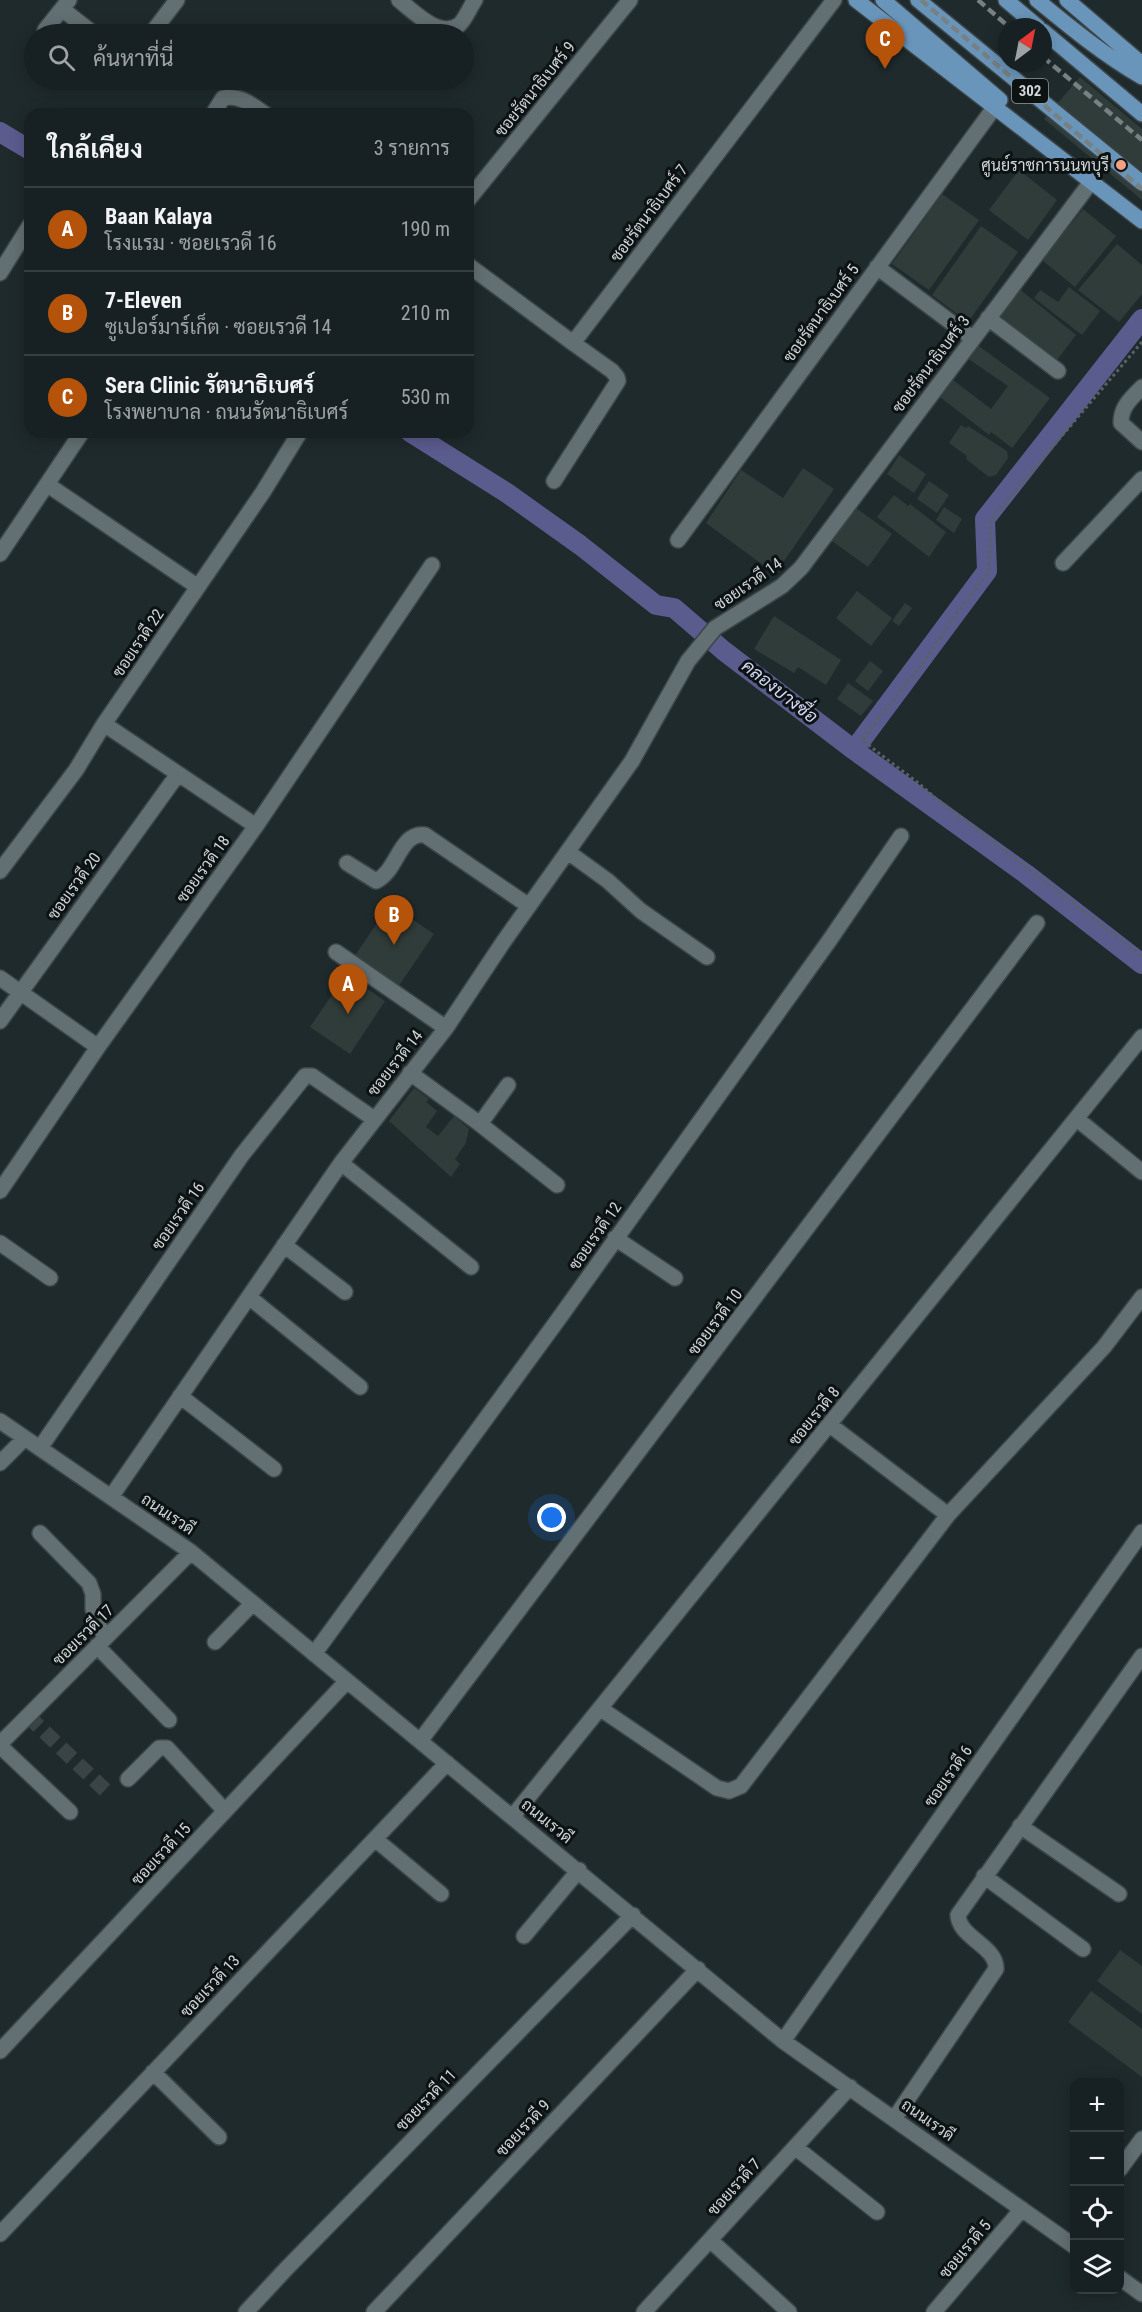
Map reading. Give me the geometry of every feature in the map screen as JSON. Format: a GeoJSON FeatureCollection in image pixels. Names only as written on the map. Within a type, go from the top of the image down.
{"type":"FeatureCollection","features":[{"type":"Feature","properties":{"kind":"main road","name":"302"},"geometry":{"type":"LineString","coordinates":[[856,0],[1142,222]]}},
{"type":"Feature","properties":{"kind":"main road"},"geometry":{"type":"LineString","coordinates":[[883,0],[1032,128],[1050,151]]}},
{"type":"Feature","properties":{"kind":"main road","name":"302"},"geometry":{"type":"LineString","coordinates":[[918,0],[1142,183]]}},
{"type":"Feature","properties":{"kind":"main road"},"geometry":{"type":"LineString","coordinates":[[1006,0],[1027,18]]}},
{"type":"Feature","properties":{"kind":"main road"},"geometry":{"type":"LineString","coordinates":[[1037,0],[1087,41],[1142,77]]}},
{"type":"Feature","properties":{"kind":"main road"},"geometry":{"type":"LineString","coordinates":[[1067,0],[1142,64]]}},
{"type":"Feature","properties":{"kind":"main road"},"geometry":{"type":"LineString","coordinates":[[1052,39],[1142,114]]}},
{"type":"Feature","properties":{"kind":"street"},"geometry":{"type":"LineString","coordinates":[[159,24],[177,0]]}},
{"type":"Feature","properties":{"kind":"street"},"geometry":{"type":"LineString","coordinates":[[399,0],[432,24]]}},
{"type":"Feature","properties":{"kind":"street"},"geometry":{"type":"LineString","coordinates":[[459,24],[475,0]]}},
{"type":"Feature","properties":{"kind":"street","name":"ซอยรัตนาธิเบศร์ 9"},"geometry":{"type":"LineString","coordinates":[[474,193],[630,0]]}},
{"type":"Feature","properties":{"kind":"street","name":"ซอยรัตนาธิเบศร์ 7"},"geometry":{"type":"LineString","coordinates":[[573,343],[834,0]]}},
{"type":"Feature","properties":{"kind":"street"},"geometry":{"type":"LineString","coordinates":[[50,24],[66,4],[85,24]]}},
{"type":"Feature","properties":{"kind":"street"},"geometry":{"type":"LineString","coordinates":[[217,108],[223,98],[232,96],[256,108]]}},
{"type":"Feature","properties":{"kind":"street","name":"ซอยรัตนาธิเบศร์ 5"},"geometry":{"type":"LineString","coordinates":[[678,540],[993,108]]}},
{"type":"Feature","properties":{"kind":"street","name":"ซอยรัตนาธิเบศร์ 3"},"geometry":{"type":"LineString","coordinates":[[801,568],[1091,182]]}},
{"type":"Feature","properties":{"kind":"street"},"geometry":{"type":"LineString","coordinates":[[0,273],[24,235]]}},
{"type":"Feature","properties":{"kind":"street"},"geometry":{"type":"LineString","coordinates":[[877,267],[972,338]]}},
{"type":"Feature","properties":{"kind":"street"},"geometry":{"type":"LineString","coordinates":[[474,269],[618,377],[618,381],[554,481]]}},
{"type":"Feature","properties":{"kind":"street"},"geometry":{"type":"LineString","coordinates":[[988,318],[1058,371]]}},
{"type":"Feature","properties":{"kind":"street"},"geometry":{"type":"LineString","coordinates":[[1142,387],[1124,407],[1121,423],[1142,442]]}},
{"type":"Feature","properties":{"kind":"street"},"geometry":{"type":"LineString","coordinates":[[0,554],[78,438]]}},
{"type":"Feature","properties":{"kind":"street","name":"ซอยเรวดี 22"},"geometry":{"type":"LineString","coordinates":[[0,871],[76,770],[104,724],[263,492],[296,438]]}},
{"type":"Feature","properties":{"kind":"street"},"geometry":{"type":"LineString","coordinates":[[1064,563],[1142,479]]}},
{"type":"Feature","properties":{"kind":"street"},"geometry":{"type":"LineString","coordinates":[[48,485],[198,587]]}},
{"type":"Feature","properties":{"kind":"street","name":"ซอยเรวดี 18"},"geometry":{"type":"LineString","coordinates":[[0,1191],[98,1047],[256,826],[432,565]]}},
{"type":"Feature","properties":{"kind":"street","name":"ซอยเรวดี 14"},"geometry":{"type":"LineString","coordinates":[[111,1497],[341,1163],[446,1028],[632,761],[688,661],[715,628],[782,586],[801,568]]}},
{"type":"Feature","properties":{"kind":"street"},"geometry":{"type":"LineString","coordinates":[[104,724],[256,826]]}},
{"type":"Feature","properties":{"kind":"street","name":"ซอยเรวดี 20"},"geometry":{"type":"LineString","coordinates":[[0,1021],[178,774]]}},
{"type":"Feature","properties":{"kind":"street"},"geometry":{"type":"LineString","coordinates":[[347,863],[376,881],[384,878],[390,872],[411,838],[418,834],[425,835],[529,906]]}},
{"type":"Feature","properties":{"kind":"street","name":"ซอยเรวดี 12"},"geometry":{"type":"LineString","coordinates":[[314,1654],[553,1327],[830,941],[901,836]]}},
{"type":"Feature","properties":{"kind":"street"},"geometry":{"type":"LineString","coordinates":[[568,852],[608,880],[641,911],[707,957]]}},
{"type":"Feature","properties":{"kind":"street","name":"ซอยเรวดี 10"},"geometry":{"type":"LineString","coordinates":[[420,1741],[1037,923]]}},
{"type":"Feature","properties":{"kind":"street"},"geometry":{"type":"LineString","coordinates":[[336,952],[446,1028]]}},
{"type":"Feature","properties":{"kind":"street"},"geometry":{"type":"LineString","coordinates":[[0,978],[98,1047]]}},
{"type":"Feature","properties":{"kind":"street","name":"ซอยเรวดี 8"},"geometry":{"type":"LineString","coordinates":[[513,1816],[1142,1037]]}},
{"type":"Feature","properties":{"kind":"street"},"geometry":{"type":"LineString","coordinates":[[410,1073],[480,1124],[557,1185]]}},
{"type":"Feature","properties":{"kind":"street","name":"ซอยเรวดี 16"},"geometry":{"type":"LineString","coordinates":[[40,1448],[242,1155],[305,1076],[312,1076],[374,1119]]}},
{"type":"Feature","properties":{"kind":"street"},"geometry":{"type":"LineString","coordinates":[[480,1124],[508,1085]]}},
{"type":"Feature","properties":{"kind":"street"},"geometry":{"type":"LineString","coordinates":[[1077,1119],[1142,1172]]}},
{"type":"Feature","properties":{"kind":"street"},"geometry":{"type":"LineString","coordinates":[[341,1163],[471,1267]]}},
{"type":"Feature","properties":{"kind":"street"},"geometry":{"type":"LineString","coordinates":[[615,1238],[675,1278]]}},
{"type":"Feature","properties":{"kind":"street"},"geometry":{"type":"LineString","coordinates":[[0,1244],[50,1278]]}},
{"type":"Feature","properties":{"kind":"street"},"geometry":{"type":"LineString","coordinates":[[284,1245],[345,1292]]}},
{"type":"Feature","properties":{"kind":"street"},"geometry":{"type":"LineString","coordinates":[[249,1297],[360,1387]]}},
{"type":"Feature","properties":{"kind":"street"},"geometry":{"type":"LineString","coordinates":[[601,1709],[717,1788],[729,1791],[741,1786],[948,1515],[1104,1347],[1142,1297]]}},
{"type":"Feature","properties":{"kind":"street"},"geometry":{"type":"LineString","coordinates":[[180,1396],[274,1469]]}},
{"type":"Feature","properties":{"kind":"street","name":"ถนนเรวดี"},"geometry":{"type":"LineString","coordinates":[[0,1421],[191,1552],[699,1969],[783,2041],[1022,2209],[1070,2238]]}},
{"type":"Feature","properties":{"kind":"street"},"geometry":{"type":"LineString","coordinates":[[830,1425],[948,1515]]}},
{"type":"Feature","properties":{"kind":"street"},"geometry":{"type":"LineString","coordinates":[[0,1463],[25,1438]]}},
{"type":"Feature","properties":{"kind":"street","name":"ซอยเรวดี 6"},"geometry":{"type":"LineString","coordinates":[[783,2041],[1142,1532]]}},
{"type":"Feature","properties":{"kind":"street"},"geometry":{"type":"LineString","coordinates":[[40,1533],[89,1583],[102,1641],[169,1720]]}},
{"type":"Feature","properties":{"kind":"street","name":"ซอยเรวดี 17"},"geometry":{"type":"LineString","coordinates":[[0,1745],[191,1552]]}},
{"type":"Feature","properties":{"kind":"street"},"geometry":{"type":"LineString","coordinates":[[215,1642],[253,1603]]}},
{"type":"Feature","properties":{"kind":"street"},"geometry":{"type":"LineString","coordinates":[[894,2119],[996,1969],[994,1959],[958,1922],[958,1915],[1020,1826],[1139,1665]]}},
{"type":"Feature","properties":{"kind":"street","name":"ซอยเรวดี 15"},"geometry":{"type":"LineString","coordinates":[[0,2051],[347,1681]]}},
{"type":"Feature","properties":{"kind":"street"},"geometry":{"type":"LineString","coordinates":[[0,1745],[70,1812]]}},
{"type":"Feature","properties":{"kind":"street"},"geometry":{"type":"LineString","coordinates":[[128,1779],[159,1748],[167,1748],[225,1811]]}},
{"type":"Feature","properties":{"kind":"street","name":"ซอยเรวดี 13"},"geometry":{"type":"LineString","coordinates":[[0,2234],[447,1763]]}},
{"type":"Feature","properties":{"kind":"street"},"geometry":{"type":"LineString","coordinates":[[1020,1826],[1119,1894]]}},
{"type":"Feature","properties":{"kind":"street"},"geometry":{"type":"LineString","coordinates":[[375,1839],[441,1894]]}},
{"type":"Feature","properties":{"kind":"street"},"geometry":{"type":"LineString","coordinates":[[524,1936],[579,1870]]}},
{"type":"Feature","properties":{"kind":"street"},"geometry":{"type":"LineString","coordinates":[[984,1876],[1083,1949]]}},
{"type":"Feature","properties":{"kind":"street","name":"ซอยเรวดี 11"},"geometry":{"type":"LineString","coordinates":[[246,2312],[633,1915]]}},
{"type":"Feature","properties":{"kind":"street","name":"ซอยเรวดี 9"},"geometry":{"type":"LineString","coordinates":[[374,2312],[699,1969]]}},
{"type":"Feature","properties":{"kind":"street"},"geometry":{"type":"LineString","coordinates":[[153,2072],[219,2136]]}},
{"type":"Feature","properties":{"kind":"street","name":"ซอยเรวดี 7"},"geometry":{"type":"LineString","coordinates":[[644,2312],[850,2087]]}},
{"type":"Feature","properties":{"kind":"street"},"geometry":{"type":"LineString","coordinates":[[1124,2162],[1142,2139]]}},
{"type":"Feature","properties":{"kind":"street"},"geometry":{"type":"LineString","coordinates":[[795,2147],[877,2212]]}},
{"type":"Feature","properties":{"kind":"street","name":"ซอยเรวดี 5"},"geometry":{"type":"LineString","coordinates":[[934,2312],[1022,2209]]}},
{"type":"Feature","properties":{"kind":"street"},"geometry":{"type":"LineString","coordinates":[[710,2240],[789,2312]]}},
{"type":"Feature","properties":{"kind":"street"},"geometry":{"type":"LineString","coordinates":[[1124,2281],[1142,2294]]}},
{"type":"Feature","properties":{"kind":"path"},"geometry":{"type":"LineString","coordinates":[[1142,342],[991,519],[989,572],[953,618],[924,662],[862,739],[879,756],[915,779],[933,796],[1142,956]]}},
{"type":"Feature","properties":{"kind":"building","name":"ศูนย์ราชการนนทบุรี"},"geometry":{"type":"Polygon","coordinates":[[[1080,77],[1142,129],[1142,200],[1044,119],[1080,77]]]}},
{"type":"Feature","properties":{"kind":"building"},"geometry":{"type":"Polygon","coordinates":[[[1019,170],[1057,200],[1028,240],[989,210],[1019,170]]]}},
{"type":"Feature","properties":{"kind":"building"},"geometry":{"type":"Polygon","coordinates":[[[942,194],[979,220],[929,290],[892,264],[942,194]]]}},
{"type":"Feature","properties":{"kind":"building"},"geometry":{"type":"Polygon","coordinates":[[[1083,209],[1116,236],[1075,287],[1042,260],[1083,209]]]}},
{"type":"Feature","properties":{"kind":"building"},"geometry":{"type":"Polygon","coordinates":[[[981,226],[1018,252],[968,322],[932,295],[981,226]]]}},
{"type":"Feature","properties":{"kind":"building"},"geometry":{"type":"Polygon","coordinates":[[[1117,244],[1142,265],[1142,294],[1119,322],[1078,290],[1117,244]]]}},
{"type":"Feature","properties":{"kind":"building"},"geometry":{"type":"Polygon","coordinates":[[[1017,287],[1076,335],[1057,360],[997,314],[1017,287]]]}},
{"type":"Feature","properties":{"kind":"building"},"geometry":{"type":"Polygon","coordinates":[[[1069,287],[1100,311],[1082,335],[1034,298],[1040,290],[1058,302],[1069,287]]]}},
{"type":"Feature","properties":{"kind":"building"},"geometry":{"type":"Polygon","coordinates":[[[976,344],[1050,398],[1012,448],[991,432],[989,435],[940,397],[953,380],[991,409],[1008,386],[967,358],[976,344]]]}},
{"type":"Feature","properties":{"kind":"building"},"geometry":{"type":"Polygon","coordinates":[[[961,425],[966,428],[968,426],[1007,451],[1008,458],[996,475],[989,477],[949,443],[961,425]]]}},
{"type":"Feature","properties":{"kind":"building"},"geometry":{"type":"Polygon","coordinates":[[[899,455],[926,474],[914,493],[887,474],[899,455]]]}},
{"type":"Feature","properties":{"kind":"building"},"geometry":{"type":"Polygon","coordinates":[[[803,468],[834,489],[775,574],[706,523],[741,470],[783,498],[803,468]]]}},
{"type":"Feature","properties":{"kind":"building"},"geometry":{"type":"Polygon","coordinates":[[[929,481],[949,495],[937,513],[917,499],[929,481]]]}},
{"type":"Feature","properties":{"kind":"building"},"geometry":{"type":"Polygon","coordinates":[[[894,495],[908,506],[910,504],[946,532],[929,557],[877,517],[894,495]]]}},
{"type":"Feature","properties":{"kind":"building"},"geometry":{"type":"Polygon","coordinates":[[[944,507],[962,519],[954,533],[936,520],[944,507]]]}},
{"type":"Feature","properties":{"kind":"building"},"geometry":{"type":"Polygon","coordinates":[[[856,508],[892,534],[868,567],[832,541],[856,508]]]}},
{"type":"Feature","properties":{"kind":"building"},"geometry":{"type":"Polygon","coordinates":[[[857,591],[892,618],[871,646],[836,618],[857,591]]]}},
{"type":"Feature","properties":{"kind":"building"},"geometry":{"type":"Polygon","coordinates":[[[905,603],[912,608],[899,626],[892,621],[905,603]]]}},
{"type":"Feature","properties":{"kind":"building"},"geometry":{"type":"Polygon","coordinates":[[[774,616],[841,660],[826,685],[798,667],[794,673],[754,649],[774,616]]]}},
{"type":"Feature","properties":{"kind":"building"},"geometry":{"type":"Polygon","coordinates":[[[870,661],[883,671],[868,691],[855,681],[870,661]]]}},
{"type":"Feature","properties":{"kind":"building"},"geometry":{"type":"Polygon","coordinates":[[[848,683],[873,701],[861,716],[837,699],[848,683]]]}},
{"type":"Feature","properties":{"kind":"building"},"geometry":{"type":"Polygon","coordinates":[[[390,904],[434,934],[398,987],[354,957],[390,904]]]}},
{"type":"Feature","properties":{"kind":"building"},"geometry":{"type":"Polygon","coordinates":[[[346,974],[385,1001],[350,1054],[310,1027],[346,974]]]}},
{"type":"Feature","properties":{"kind":"building"},"geometry":{"type":"Polygon","coordinates":[[[414,1088],[429,1099],[426,1102],[437,1111],[426,1127],[438,1136],[454,1116],[469,1129],[466,1143],[455,1159],[460,1164],[451,1177],[389,1121],[414,1088]]]}},
{"type":"Feature","properties":{"kind":"building"},"geometry":{"type":"Polygon","coordinates":[[[1120,1950],[1142,1966],[1142,2014],[1097,1981],[1120,1950]]]}},
{"type":"Feature","properties":{"kind":"building"},"geometry":{"type":"Polygon","coordinates":[[[1091,1991],[1142,2029],[1142,2077],[1068,2022],[1091,1991]]]}},
{"type":"Feature","properties":{"kind":"waterway","name":"คลองบางซื่อ"},"geometry":{"type":"LineString","coordinates":[[0,132],[24,146]]}},
{"type":"Feature","properties":{"kind":"waterway"},"geometry":{"type":"LineString","coordinates":[[854,750],[987,571],[985,519],[1142,319]]}},
{"type":"Feature","properties":{"kind":"waterway","name":"คลองบางซื่อ"},"geometry":{"type":"LineString","coordinates":[[420,438],[507,493],[580,545],[656,605],[674,608],[724,651],[854,750],[1026,874],[1142,964]]}},
{"type":"Feature","properties":{"kind":"tunnel"},"geometry":{"type":"LineString","coordinates":[[28,1716],[105,1790]]}},
{"type":"Feature","properties":{"kind":"railway"},"geometry":{"type":"LineString","coordinates":[[921,0],[1142,189]]}},
{"type":"Feature","properties":{"kind":"railway"},"geometry":{"type":"LineString","coordinates":[[978,0],[999,18]]}},
{"type":"Feature","properties":{"kind":"railway"},"geometry":{"type":"LineString","coordinates":[[1052,65],[1142,140]]}},
{"type":"Feature","properties":{"kind":"place","name":"Sera Clinic รัตนาธิเบศร์"},"geometry":{"type":"Point","coordinates":[885,69]}},
{"type":"Feature","properties":{"kind":"place","name":"ศูนย์ราชการนนทบุรี"},"geometry":{"type":"Point","coordinates":[1121,165]}},
{"type":"Feature","properties":{"kind":"place","name":"7-Eleven"},"geometry":{"type":"Point","coordinates":[394,945]}},
{"type":"Feature","properties":{"kind":"place","name":"Baan Kalaya"},"geometry":{"type":"Point","coordinates":[348,1014]}}]}
